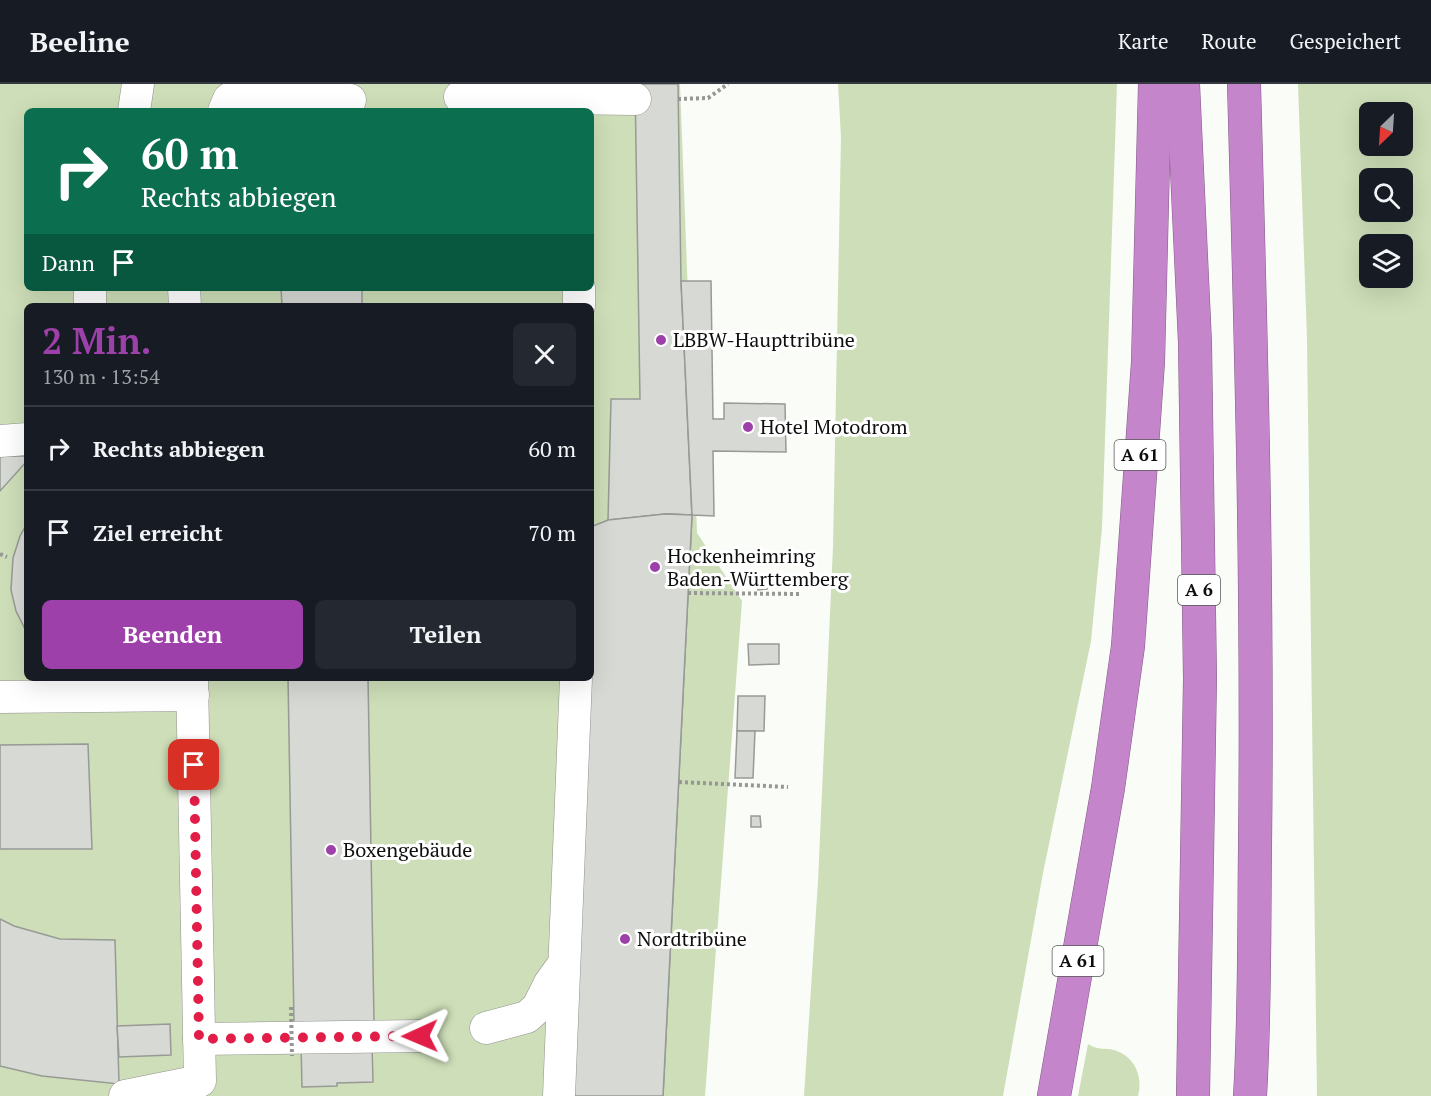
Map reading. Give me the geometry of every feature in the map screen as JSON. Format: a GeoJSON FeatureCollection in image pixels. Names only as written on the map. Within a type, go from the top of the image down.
{"type":"FeatureCollection","features":[{"type":"Feature","properties":{"kind":"highway","name":"A 61"},"geometry":{"type":"LineString","coordinates":[[1054,1096],[1108,788],[1128,645],[1148,362],[1155,84]]}},
{"type":"Feature","properties":{"kind":"highway","name":"A 6"},"geometry":{"type":"LineString","coordinates":[[1183,84],[1195,343],[1200,678],[1193,1096]]}},
{"type":"Feature","properties":{"kind":"highway"},"geometry":{"type":"LineString","coordinates":[[1244,84],[1256,563],[1254,1019],[1250,1096]]}},
{"type":"Feature","properties":{"kind":"highway"},"geometry":{"type":"LineString","coordinates":[[1254,1019],[1264,1096]]}},
{"type":"Feature","properties":{"kind":"lane"},"geometry":{"type":"LineString","coordinates":[[134,108],[138,84]]}},
{"type":"Feature","properties":{"kind":"lane"},"geometry":{"type":"LineString","coordinates":[[460,97],[576,98],[623,94]]}},
{"type":"Feature","properties":{"kind":"lane"},"geometry":{"type":"LineString","coordinates":[[227,98],[350,100]]}},
{"type":"Feature","properties":{"kind":"lane"},"geometry":{"type":"LineString","coordinates":[[0,441],[24,439]]}},
{"type":"Feature","properties":{"kind":"lane"},"geometry":{"type":"LineString","coordinates":[[559,1096],[576,681]]}},
{"type":"Feature","properties":{"kind":"lane"},"geometry":{"type":"LineString","coordinates":[[0,697],[100,687],[192,687],[200,1089],[125,1096]]}},
{"type":"Feature","properties":{"kind":"lane"},"geometry":{"type":"LineString","coordinates":[[486,1028],[527,1017],[538,1007],[550,983],[565,962]]}},
{"type":"Feature","properties":{"kind":"lane"},"geometry":{"type":"LineString","coordinates":[[199,1039],[420,1036]]}},
{"type":"Feature","properties":{"kind":"path"},"geometry":{"type":"LineString","coordinates":[[678,99],[708,98],[728,84]]}},
{"type":"Feature","properties":{"kind":"path"},"geometry":{"type":"LineString","coordinates":[[0,554],[7,557]]}},
{"type":"Feature","properties":{"kind":"path"},"geometry":{"type":"LineString","coordinates":[[688,593],[800,594]]}},
{"type":"Feature","properties":{"kind":"path"},"geometry":{"type":"LineString","coordinates":[[679,782],[788,787]]}},
{"type":"Feature","properties":{"kind":"path"},"geometry":{"type":"LineString","coordinates":[[291,1008],[292,1056]]}},
{"type":"Feature","properties":{"kind":"green space","name":"Hockenheimring Baden-Württemberg"},"geometry":{"type":"Polygon","coordinates":[[[0,84],[680,84],[697,533],[742,601],[705,1096],[0,1096],[0,84]]]}},
{"type":"Feature","properties":{"kind":"green space"},"geometry":{"type":"Polygon","coordinates":[[[838,84],[1117,84],[1102,528],[1091,641],[1043,873],[1003,1096],[804,1096],[818,881],[833,547],[841,137],[838,84]]]}},
{"type":"Feature","properties":{"kind":"green space"},"geometry":{"type":"Polygon","coordinates":[[[1298,84],[1431,84],[1431,1096],[1317,1096],[1307,339],[1298,84]]]}},
{"type":"Feature","properties":{"kind":"green space"},"geometry":{"type":"Polygon","coordinates":[[[1088,1044],[1097,1048],[1115,1050],[1130,1059],[1139,1076],[1138,1096],[1078,1096],[1088,1044]]]}},
{"type":"Feature","properties":{"kind":"building","name":"LBBW-Haupttribüne"},"geometry":{"type":"Polygon","coordinates":[[[635,84],[678,84],[681,281],[692,515],[665,514],[608,520],[611,399],[640,399],[635,84]]]}},
{"type":"Feature","properties":{"kind":"building"},"geometry":{"type":"Polygon","coordinates":[[[681,281],[711,281],[713,419],[724,419],[724,403],[785,404],[786,452],[713,451],[714,516],[692,515],[681,281]]]}},
{"type":"Feature","properties":{"kind":"building"},"geometry":{"type":"Polygon","coordinates":[[[281,291],[362,291],[362,303],[282,303],[281,291]]]}},
{"type":"Feature","properties":{"kind":"building"},"geometry":{"type":"Polygon","coordinates":[[[0,456],[24,456],[24,464],[0,491],[0,456]]]}},
{"type":"Feature","properties":{"kind":"building"},"geometry":{"type":"Polygon","coordinates":[[[665,514],[692,515],[663,1096],[628,1096],[653,587],[660,587],[665,514]]]}},
{"type":"Feature","properties":{"kind":"building","name":"Nordtribüne"},"geometry":{"type":"Polygon","coordinates":[[[665,514],[692,515],[663,1096],[574,1096],[591,681],[594,681],[594,526],[608,520],[665,514]]]}},
{"type":"Feature","properties":{"kind":"building"},"geometry":{"type":"Polygon","coordinates":[[[24,529],[24,627],[16,611],[11,590],[13,558],[24,529]]]}},
{"type":"Feature","properties":{"kind":"building"},"geometry":{"type":"Polygon","coordinates":[[[757,579],[766,579],[767,589],[758,590],[757,579]]]}},
{"type":"Feature","properties":{"kind":"building"},"geometry":{"type":"Polygon","coordinates":[[[748,644],[779,644],[779,664],[749,665],[748,644]]]}},
{"type":"Feature","properties":{"kind":"building","name":"Boxengebäude"},"geometry":{"type":"Polygon","coordinates":[[[288,681],[368,681],[374,1022],[294,1023],[288,681]]]}},
{"type":"Feature","properties":{"kind":"building"},"geometry":{"type":"Polygon","coordinates":[[[738,696],[765,696],[764,731],[737,731],[738,696]]]}},
{"type":"Feature","properties":{"kind":"building"},"geometry":{"type":"Polygon","coordinates":[[[737,731],[755,731],[753,778],[735,778],[737,731]]]}},
{"type":"Feature","properties":{"kind":"building"},"geometry":{"type":"Polygon","coordinates":[[[88,744],[92,849],[0,849],[0,745],[88,744]]]}},
{"type":"Feature","properties":{"kind":"building"},"geometry":{"type":"Polygon","coordinates":[[[751,816],[760,816],[761,827],[751,827],[751,816]]]}},
{"type":"Feature","properties":{"kind":"building"},"geometry":{"type":"Polygon","coordinates":[[[0,919],[14,926],[60,939],[115,940],[119,1084],[42,1076],[0,1066],[0,919]]]}},
{"type":"Feature","properties":{"kind":"building"},"geometry":{"type":"Polygon","coordinates":[[[170,1024],[171,1055],[119,1057],[117,1026],[170,1024]]]}},
{"type":"Feature","properties":{"kind":"building"},"geometry":{"type":"Polygon","coordinates":[[[372,1043],[373,1082],[302,1087],[301,1045],[372,1043]]]}},
{"type":"Feature","properties":{"kind":"place","name":"LBBW-Haupttribüne"},"geometry":{"type":"Point","coordinates":[661,340]}},
{"type":"Feature","properties":{"kind":"place","name":"Hotel Motodrom"},"geometry":{"type":"Point","coordinates":[748,427]}},
{"type":"Feature","properties":{"kind":"place","name":"Hockenheimring Baden-Württemberg"},"geometry":{"type":"Point","coordinates":[655,567]}},
{"type":"Feature","properties":{"kind":"place","name":"Boxengebäude"},"geometry":{"type":"Point","coordinates":[331,850]}},
{"type":"Feature","properties":{"kind":"place","name":"Nordtribüne"},"geometry":{"type":"Point","coordinates":[625,939]}},
{"type":"Feature","properties":{"kind":"route"},"geometry":{"type":"LineString","coordinates":[[194,765],[199,1039],[420,1036]]}}]}
